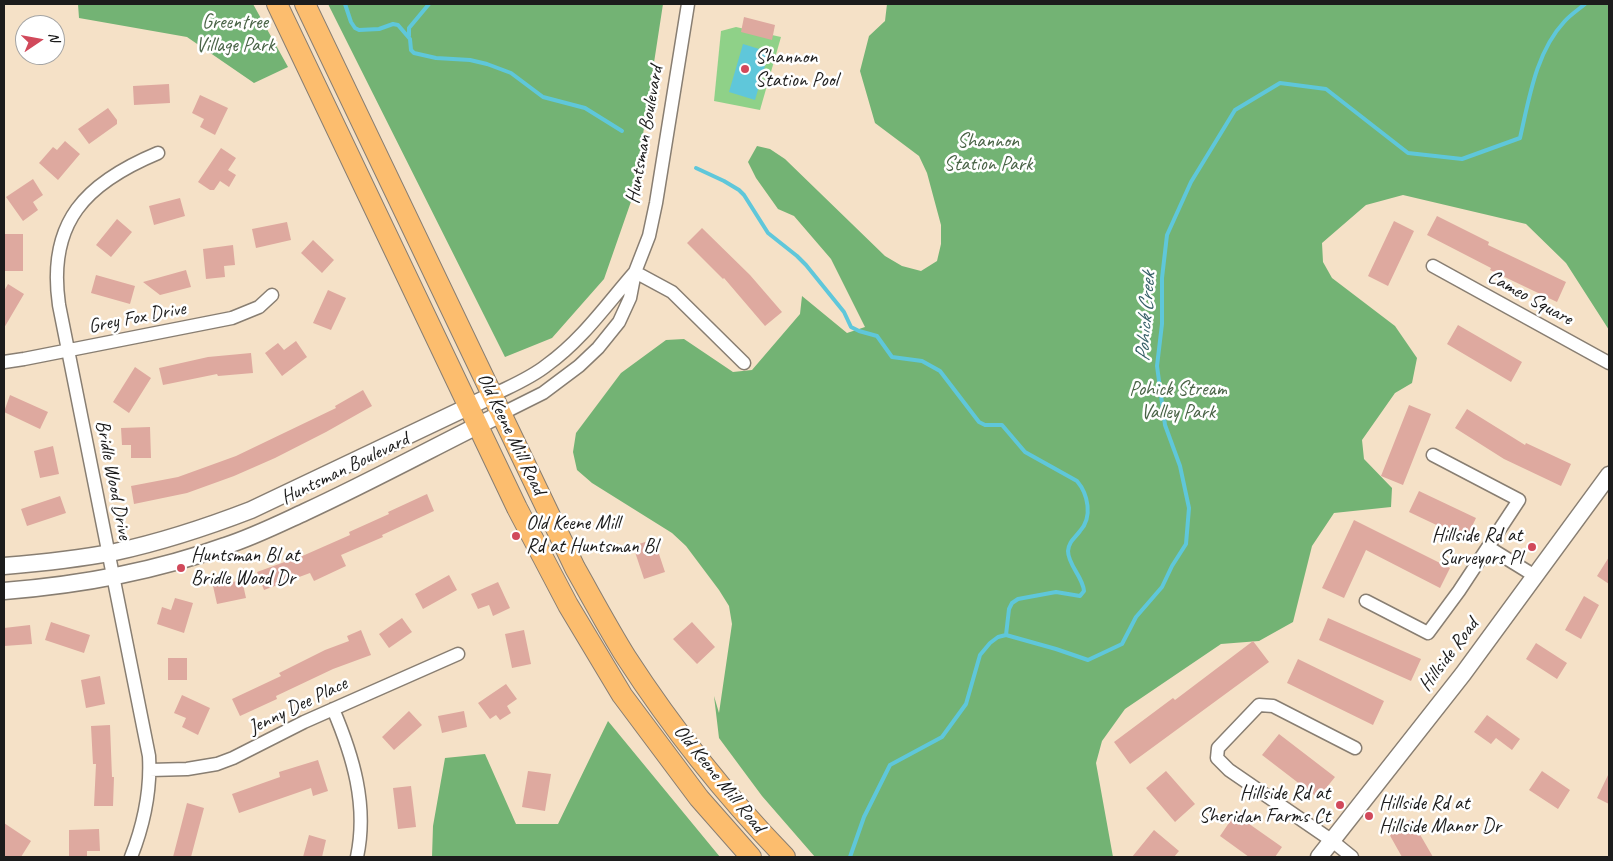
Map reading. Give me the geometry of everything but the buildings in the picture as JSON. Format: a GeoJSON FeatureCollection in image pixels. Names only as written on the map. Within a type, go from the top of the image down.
{"type":"FeatureCollection","features":[{"type":"Feature","properties":{"kind":"main road","name":"Old Keene Mill Road"},"geometry":{"type":"LineString","coordinates":[[277,4],[517,508],[568,605],[622,695],[699,798],[751,857]]}},
{"type":"Feature","properties":{"kind":"main road","name":"Old Keene Mill Road"},"geometry":{"type":"LineString","coordinates":[[304,4],[575,568],[626,657],[654,698],[734,801],[785,857]]}},
{"type":"Feature","properties":{"kind":"street","name":"Huntsman Boulevard"},"geometry":{"type":"LineString","coordinates":[[4,591],[113,577],[191,558],[261,533],[333,499],[543,393],[579,366],[598,348],[619,322],[630,298],[635,272],[648,236],[656,203],[688,4]]}},
{"type":"Feature","properties":{"kind":"street","name":"Bridle Wood Drive"},"geometry":{"type":"LineString","coordinates":[[131,857],[139,838],[145,815],[150,770],[149,756],[68,351],[57,289],[57,265],[67,228],[82,203],[100,184],[119,172],[158,153]]}},
{"type":"Feature","properties":{"kind":"street","name":"Cameo Square"},"geometry":{"type":"LineString","coordinates":[[1433,266],[1609,363]]}},
{"type":"Feature","properties":{"kind":"street","name":"Huntsman Boulevard"},"geometry":{"type":"LineString","coordinates":[[4,566],[108,553],[184,534],[251,510],[529,378],[565,351],[584,332],[635,272]]}},
{"type":"Feature","properties":{"kind":"street"},"geometry":{"type":"LineString","coordinates":[[635,272],[672,292],[744,363]]}},
{"type":"Feature","properties":{"kind":"street","name":"Grey Fox Drive"},"geometry":{"type":"LineString","coordinates":[[4,362],[232,318],[259,307],[272,295]]}},
{"type":"Feature","properties":{"kind":"street"},"geometry":{"type":"LineString","coordinates":[[1366,600],[1428,633],[1519,500],[1433,455]]}},
{"type":"Feature","properties":{"kind":"street","name":"Hillside Road"},"geometry":{"type":"LineString","coordinates":[[1319,857],[1413,738],[1609,475]]}},
{"type":"Feature","properties":{"kind":"street"},"geometry":{"type":"LineString","coordinates":[[1488,547],[1534,576]]}},
{"type":"Feature","properties":{"kind":"street","name":"Jenny Dee Place"},"geometry":{"type":"LineString","coordinates":[[150,770],[186,769],[217,764],[233,758],[333,709],[458,654]]}},
{"type":"Feature","properties":{"kind":"street"},"geometry":{"type":"LineString","coordinates":[[1352,857],[1331,840],[1229,770],[1217,758],[1218,748],[1259,705],[1273,706],[1355,748]]}},
{"type":"Feature","properties":{"kind":"street"},"geometry":{"type":"LineString","coordinates":[[333,709],[352,757],[357,778],[361,815],[356,857]]}},
{"type":"Feature","properties":{"kind":"green space","name":"Greentree Village Park"},"geometry":{"type":"Polygon","coordinates":[[[78,4],[253,4],[288,67],[254,83],[187,37],[79,18],[78,4]]]}},
{"type":"Feature","properties":{"kind":"green space"},"geometry":{"type":"Polygon","coordinates":[[[328,4],[663,4],[634,193],[604,279],[552,338],[505,357],[328,4]]]}},
{"type":"Feature","properties":{"kind":"green space"},"geometry":{"type":"Polygon","coordinates":[[[887,4],[1609,4],[1609,330],[1566,263],[1526,224],[1403,195],[1366,205],[1322,243],[1323,262],[1332,278],[1395,326],[1417,358],[1412,383],[1395,393],[1362,440],[1364,459],[1392,488],[1391,507],[1334,513],[1312,546],[1293,622],[1259,641],[1221,644],[1125,709],[1102,741],[1096,763],[1113,857],[815,857],[762,796],[719,738],[714,696],[719,713],[732,624],[729,606],[686,546],[672,533],[592,483],[577,470],[573,452],[576,433],[621,373],[666,340],[684,339],[733,372],[752,370],[800,314],[802,296],[847,333],[865,327],[831,259],[794,216],[778,209],[756,178],[748,162],[757,146],[770,149],[785,159],[885,256],[902,266],[921,271],[937,261],[941,244],[941,225],[927,173],[919,156],[875,123],[860,71],[869,36],[885,21],[887,4]]]}},
{"type":"Feature","properties":{"kind":"green space","name":"Shannon Station Pool"},"geometry":{"type":"Polygon","coordinates":[[[736,27],[781,37],[760,110],[714,101],[721,31],[736,27]]]}},
{"type":"Feature","properties":{"kind":"green space"},"geometry":{"type":"Polygon","coordinates":[[[608,721],[720,857],[432,857],[433,826],[445,758],[485,754],[516,824],[558,824],[608,721]]]}},
{"type":"Feature","properties":{"kind":"water"},"geometry":{"type":"Polygon","coordinates":[[[743,44],[769,52],[755,100],[729,92],[743,44]]]}},
{"type":"Feature","properties":{"kind":"waterway"},"geometry":{"type":"LineString","coordinates":[[345,4],[351,22],[359,30],[379,29],[393,24],[398,25],[410,39],[411,50],[414,53],[436,58],[470,60],[487,64],[511,73],[543,97],[585,108],[622,131]]}},
{"type":"Feature","properties":{"kind":"waterway"},"geometry":{"type":"LineString","coordinates":[[409,36],[409,28],[429,4]]}},
{"type":"Feature","properties":{"kind":"waterway","name":"Pohick Creek"},"geometry":{"type":"LineString","coordinates":[[850,857],[864,817],[890,765],[942,737],[966,704],[980,655],[990,643],[998,637],[1006,635],[1088,660],[1122,644],[1136,617],[1162,587],[1172,566],[1186,544],[1189,508],[1180,466],[1165,425],[1157,366],[1162,324],[1162,278],[1167,235],[1191,182],[1235,110],[1280,83],[1326,89],[1408,153],[1462,159],[1520,138],[1530,92],[1547,47],[1554,34],[1564,22],[1585,4]]}},
{"type":"Feature","properties":{"kind":"waterway"},"geometry":{"type":"LineString","coordinates":[[696,168],[724,181],[744,195],[768,233],[806,265],[844,312],[851,327],[877,336],[892,357],[922,361],[940,371],[979,422],[985,425],[1002,425],[1025,452],[1077,481],[1081,486],[1088,506],[1087,519],[1071,542],[1068,551],[1070,561],[1081,581],[1084,591],[1080,596],[1056,592],[1018,599],[1012,603],[1009,609],[1006,635]]}},
{"type":"Feature","properties":{"kind":"place","name":"Shannon Station Pool"},"geometry":{"type":"Point","coordinates":[745,69]}},
{"type":"Feature","properties":{"kind":"place","name":"Old Keene Mill Rd at Huntsman Bl"},"geometry":{"type":"Point","coordinates":[516,536]}},
{"type":"Feature","properties":{"kind":"place","name":"Hillside Rd at Surveyors Pl"},"geometry":{"type":"Point","coordinates":[1532,547]}},
{"type":"Feature","properties":{"kind":"place","name":"Huntsman Bl at Bridle Wood Dr"},"geometry":{"type":"Point","coordinates":[181,568]}},
{"type":"Feature","properties":{"kind":"place","name":"Hillside Rd at Sheridan Farms Ct"},"geometry":{"type":"Point","coordinates":[1340,805]}},
{"type":"Feature","properties":{"kind":"place","name":"Hillside Rd at Hillside Manor Dr"},"geometry":{"type":"Point","coordinates":[1369,816]}},
{"type":"Feature","properties":{"kind":"park label","name":"Shannon Station Park"},"geometry":{"type":"Point","coordinates":[988,154]}},
{"type":"Feature","properties":{"kind":"park label","name":"Pohick Stream Valley Park"},"geometry":{"type":"Point","coordinates":[1178,402]}}]}
